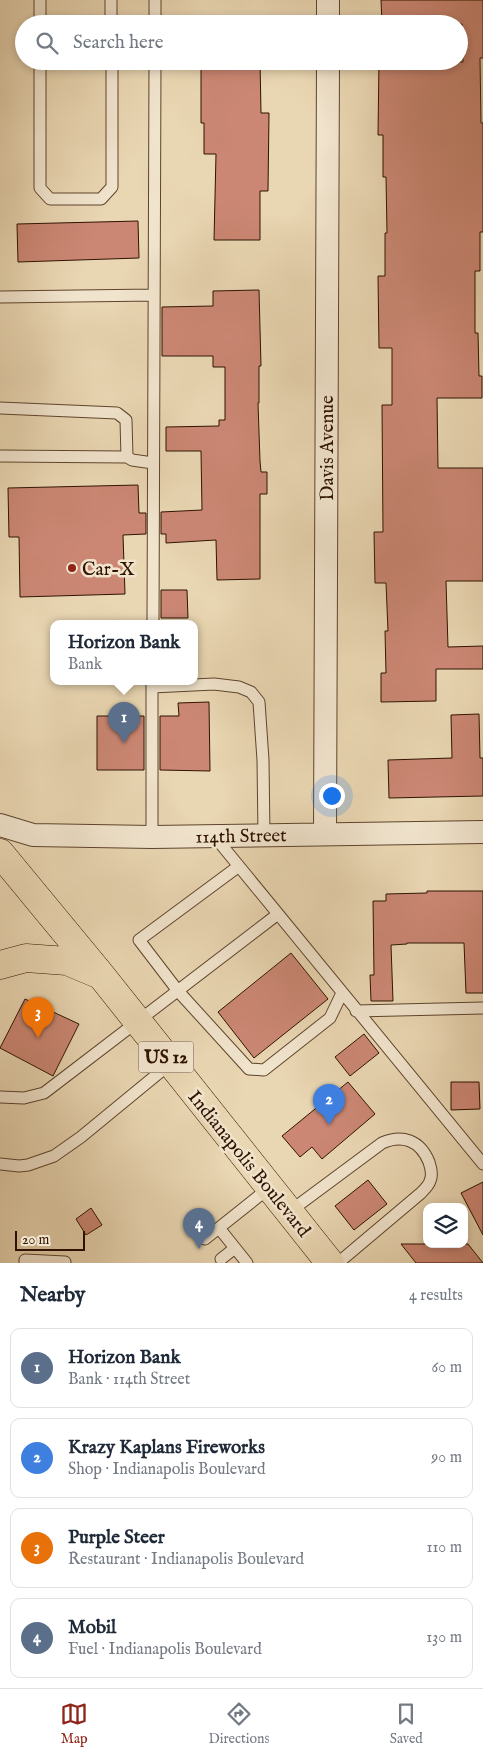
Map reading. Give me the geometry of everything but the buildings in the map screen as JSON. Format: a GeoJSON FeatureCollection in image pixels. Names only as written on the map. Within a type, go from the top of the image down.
{"type":"FeatureCollection","features":[{"type":"Feature","properties":{"kind":"main road","name":"Indianapolis Boulevard"},"geometry":{"type":"LineString","coordinates":[[0,853],[100,974],[330,1263]]}},
{"type":"Feature","properties":{"kind":"main road"},"geometry":{"type":"LineString","coordinates":[[0,965],[26,958],[67,961],[100,974]]}},
{"type":"Feature","properties":{"kind":"street"},"geometry":{"type":"LineString","coordinates":[[328,0],[328,15]]}},
{"type":"Feature","properties":{"kind":"street","name":"Davis Avenue"},"geometry":{"type":"LineString","coordinates":[[325,834],[328,70]]}},
{"type":"Feature","properties":{"kind":"street","name":"114th Street"},"geometry":{"type":"LineString","coordinates":[[0,825],[33,835],[152,837],[483,832]]}},
{"type":"Feature","properties":{"kind":"lane"},"geometry":{"type":"LineString","coordinates":[[40,0],[40,15]]}},
{"type":"Feature","properties":{"kind":"lane"},"geometry":{"type":"LineString","coordinates":[[111,0],[111,15]]}},
{"type":"Feature","properties":{"kind":"lane"},"geometry":{"type":"LineString","coordinates":[[155,0],[155,15]]}},
{"type":"Feature","properties":{"kind":"lane"},"geometry":{"type":"LineString","coordinates":[[40,70],[40,188],[50,199],[101,199],[112,187],[112,70]]}},
{"type":"Feature","properties":{"kind":"lane"},"geometry":{"type":"LineString","coordinates":[[153,620],[155,70]]}},
{"type":"Feature","properties":{"kind":"lane"},"geometry":{"type":"LineString","coordinates":[[0,297],[154,295]]}},
{"type":"Feature","properties":{"kind":"lane"},"geometry":{"type":"LineString","coordinates":[[0,408],[117,413],[126,420],[127,456]]}},
{"type":"Feature","properties":{"kind":"lane"},"geometry":{"type":"LineString","coordinates":[[0,456],[127,456],[132,460],[153,463]]}},
{"type":"Feature","properties":{"kind":"lane"},"geometry":{"type":"LineString","coordinates":[[198,684],[239,687],[251,692],[259,702],[263,760],[264,835]]}},
{"type":"Feature","properties":{"kind":"lane"},"geometry":{"type":"LineString","coordinates":[[152,685],[152,837]]}},
{"type":"Feature","properties":{"kind":"lane"},"geometry":{"type":"LineString","coordinates":[[214,836],[483,1164]]}},
{"type":"Feature","properties":{"kind":"lane"},"geometry":{"type":"LineString","coordinates":[[239,866],[139,940],[178,991],[250,1069],[264,1070],[330,1018],[342,993]]}},
{"type":"Feature","properties":{"kind":"lane"},"geometry":{"type":"LineString","coordinates":[[0,1097],[24,1098],[44,1093],[278,914]]}},
{"type":"Feature","properties":{"kind":"lane"},"geometry":{"type":"LineString","coordinates":[[356,1011],[483,1008]]}},
{"type":"Feature","properties":{"kind":"lane"},"geometry":{"type":"LineString","coordinates":[[0,1164],[28,1165],[54,1156],[81,1137],[170,1063]]}},
{"type":"Feature","properties":{"kind":"lane"},"geometry":{"type":"LineString","coordinates":[[289,1212],[382,1143],[392,1139],[406,1139],[418,1146],[427,1158],[431,1169],[430,1182],[421,1193],[338,1263]]}},
{"type":"Feature","properties":{"kind":"lane"},"geometry":{"type":"LineString","coordinates":[[205,1239],[269,1188]]}},
{"type":"Feature","properties":{"kind":"lane"},"geometry":{"type":"LineString","coordinates":[[219,1228],[247,1263]]}},
{"type":"Feature","properties":{"kind":"lane"},"geometry":{"type":"LineString","coordinates":[[221,1259],[235,1248]]}},
{"type":"Feature","properties":{"kind":"lane"},"geometry":{"type":"LineString","coordinates":[[25,1263],[25,1260],[65,1262]]}},
{"type":"Feature","properties":{"kind":"place","name":"Car-X"},"geometry":{"type":"Point","coordinates":[72,568]}},
{"type":"Feature","properties":{"kind":"place","name":"Horizon Bank"},"geometry":{"type":"Point","coordinates":[124,743]}},
{"type":"Feature","properties":{"kind":"place","name":"Purple Steer"},"geometry":{"type":"Point","coordinates":[38,1038]}},
{"type":"Feature","properties":{"kind":"place","name":"Krazy Kaplans Fireworks"},"geometry":{"type":"Point","coordinates":[329,1125]}},
{"type":"Feature","properties":{"kind":"place","name":"Mobil"},"geometry":{"type":"Point","coordinates":[199,1249]}}]}
